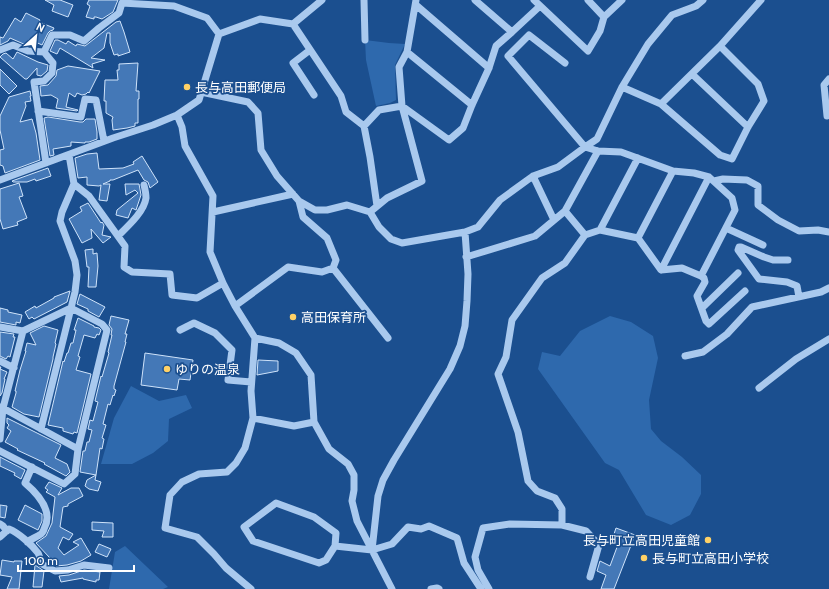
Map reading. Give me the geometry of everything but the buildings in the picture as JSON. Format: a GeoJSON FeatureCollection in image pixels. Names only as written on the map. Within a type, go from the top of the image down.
{"type":"FeatureCollection","features":[{"type":"Feature","properties":{"kind":"street"},"geometry":{"type":"LineString","coordinates":[[293,24],[322,0]]}},
{"type":"Feature","properties":{"kind":"street"},"geometry":{"type":"LineString","coordinates":[[364,0],[365,40]]}},
{"type":"Feature","properties":{"kind":"street"},"geometry":{"type":"LineString","coordinates":[[475,0],[512,32]]}},
{"type":"Feature","properties":{"kind":"street"},"geometry":{"type":"LineString","coordinates":[[534,0],[588,51],[600,31],[604,17],[622,0]]}},
{"type":"Feature","properties":{"kind":"street"},"geometry":{"type":"LineString","coordinates":[[588,0],[604,17]]}},
{"type":"Feature","properties":{"kind":"street"},"geometry":{"type":"LineString","coordinates":[[202,92],[248,102],[258,113],[262,150],[276,176],[299,201],[315,210],[327,210],[347,205],[370,212],[379,227],[392,239],[402,243],[465,232],[478,227],[500,200],[533,176],[558,167],[597,139],[622,87],[648,44],[672,15],[696,6],[703,0]]}},
{"type":"Feature","properties":{"kind":"street"},"geometry":{"type":"LineString","coordinates":[[661,104],[720,46],[761,0]]}},
{"type":"Feature","properties":{"kind":"street"},"geometry":{"type":"LineString","coordinates":[[416,2],[489,68]]}},
{"type":"Feature","properties":{"kind":"street"},"geometry":{"type":"LineString","coordinates":[[370,212],[388,198],[422,181],[402,106],[399,67],[407,52],[416,2]]}},
{"type":"Feature","properties":{"kind":"street"},"geometry":{"type":"LineString","coordinates":[[44,52],[52,35],[70,36],[84,42],[119,12],[122,3],[174,6],[206,18],[219,34]]}},
{"type":"Feature","properties":{"kind":"street"},"geometry":{"type":"LineString","coordinates":[[364,126],[379,110],[402,106],[449,140],[463,128],[489,68],[496,46],[540,6]]}},
{"type":"Feature","properties":{"kind":"street"},"geometry":{"type":"LineString","coordinates":[[219,34],[260,19],[293,24],[341,96],[346,112],[364,126],[370,157],[376,206]]}},
{"type":"Feature","properties":{"kind":"street"},"geometry":{"type":"LineString","coordinates":[[0,180],[177,115],[199,100],[219,34]]}},
{"type":"Feature","properties":{"kind":"street"},"geometry":{"type":"LineString","coordinates":[[564,63],[529,35],[508,56],[585,147],[598,151],[621,152],[656,166],[673,171],[694,173],[712,179],[747,180],[758,186],[758,205],[778,220],[799,231],[818,230],[829,232]]}},
{"type":"Feature","properties":{"kind":"street"},"geometry":{"type":"LineString","coordinates":[[0,50],[13,45],[28,51],[44,52],[53,63],[52,73],[44,81],[34,82],[46,163]]}},
{"type":"Feature","properties":{"kind":"street"},"geometry":{"type":"LineString","coordinates":[[622,87],[661,104],[720,155],[732,159],[748,127],[764,101],[758,84],[720,46]]}},
{"type":"Feature","properties":{"kind":"street"},"geometry":{"type":"LineString","coordinates":[[310,50],[293,64],[314,95]]}},
{"type":"Feature","properties":{"kind":"street"},"geometry":{"type":"LineString","coordinates":[[407,52],[472,105]]}},
{"type":"Feature","properties":{"kind":"street"},"geometry":{"type":"LineString","coordinates":[[692,74],[748,127]]}},
{"type":"Feature","properties":{"kind":"street"},"geometry":{"type":"LineString","coordinates":[[827,116],[824,85],[829,79]]}},
{"type":"Feature","properties":{"kind":"street"},"geometry":{"type":"LineString","coordinates":[[38,111],[80,117],[85,99],[96,100],[104,141]]}},
{"type":"Feature","properties":{"kind":"street"},"geometry":{"type":"LineString","coordinates":[[177,115],[182,127],[185,146],[213,196],[210,252],[223,283],[235,306],[255,338],[251,392],[253,418],[245,448],[236,464],[227,472],[199,474],[182,482],[170,496],[165,528],[196,537],[226,568],[251,589]]}},
{"type":"Feature","properties":{"kind":"street"},"geometry":{"type":"LineString","coordinates":[[466,257],[535,236],[565,211],[598,151]]}},
{"type":"Feature","properties":{"kind":"street"},"geometry":{"type":"LineString","coordinates":[[41,429],[75,292],[77,275],[75,262],[60,222],[62,212],[74,184],[69,155]]}},
{"type":"Feature","properties":{"kind":"street"},"geometry":{"type":"LineString","coordinates":[[600,230],[638,158]]}},
{"type":"Feature","properties":{"kind":"street"},"geometry":{"type":"LineString","coordinates":[[638,238],[673,171]]}},
{"type":"Feature","properties":{"kind":"street"},"geometry":{"type":"LineString","coordinates":[[533,176],[554,220]]}},
{"type":"Feature","properties":{"kind":"street"},"geometry":{"type":"LineString","coordinates":[[701,276],[735,210],[732,198],[712,179]]}},
{"type":"Feature","properties":{"kind":"street"},"geometry":{"type":"LineString","coordinates":[[661,270],[712,179]]}},
{"type":"Feature","properties":{"kind":"street"},"geometry":{"type":"LineString","coordinates":[[74,184],[89,196],[125,246],[124,267],[132,272],[170,274],[172,295],[197,298],[223,283]]}},
{"type":"Feature","properties":{"kind":"street"},"geometry":{"type":"LineString","coordinates":[[118,236],[130,224],[143,206],[146,197],[144,185]]}},
{"type":"Feature","properties":{"kind":"street"},"geometry":{"type":"LineString","coordinates":[[212,212],[293,194]]}},
{"type":"Feature","properties":{"kind":"street"},"geometry":{"type":"LineString","coordinates":[[235,306],[288,267],[322,272],[333,268],[336,260],[327,238],[303,217],[299,201]]}},
{"type":"Feature","properties":{"kind":"street"},"geometry":{"type":"LineString","coordinates":[[565,211],[585,235]]}},
{"type":"Feature","properties":{"kind":"street"},"geometry":{"type":"LineString","coordinates":[[726,228],[763,245]]}},
{"type":"Feature","properties":{"kind":"street"},"geometry":{"type":"LineString","coordinates":[[562,525],[562,509],[555,498],[537,491],[528,481],[518,432],[498,374],[506,357],[512,320],[542,278],[565,263],[585,235],[600,230],[638,238],[661,270]]}},
{"type":"Feature","properties":{"kind":"street"},"geometry":{"type":"LineString","coordinates":[[372,550],[378,496],[384,480],[394,460],[450,369],[460,346],[465,326],[467,301],[468,274],[465,232]]}},
{"type":"Feature","properties":{"kind":"street"},"geometry":{"type":"LineString","coordinates":[[788,260],[772,260],[741,247],[739,247],[738,250],[759,279],[788,282],[797,286],[799,297]]}},
{"type":"Feature","properties":{"kind":"street"},"geometry":{"type":"LineString","coordinates":[[333,268],[388,338]]}},
{"type":"Feature","properties":{"kind":"street"},"geometry":{"type":"LineString","coordinates":[[661,270],[682,268],[704,278],[705,282],[697,296],[706,321],[709,324],[745,291]]}},
{"type":"Feature","properties":{"kind":"street"},"geometry":{"type":"LineString","coordinates":[[702,308],[738,273]]}},
{"type":"Feature","properties":{"kind":"street"},"geometry":{"type":"LineString","coordinates":[[685,356],[703,352],[727,334],[752,307],[820,292],[829,288]]}},
{"type":"Feature","properties":{"kind":"street"},"geometry":{"type":"LineString","coordinates":[[0,327],[23,331],[71,308]]}},
{"type":"Feature","properties":{"kind":"street"},"geometry":{"type":"LineString","coordinates":[[0,451],[64,484],[75,474],[78,449],[107,330],[102,324],[71,308]]}},
{"type":"Feature","properties":{"kind":"street"},"geometry":{"type":"LineString","coordinates":[[180,330],[194,323],[215,333],[232,350],[228,380],[252,382]]}},
{"type":"Feature","properties":{"kind":"street"},"geometry":{"type":"LineString","coordinates":[[0,439],[2,407],[23,331]]}},
{"type":"Feature","properties":{"kind":"street"},"geometry":{"type":"LineString","coordinates":[[255,338],[279,343],[296,353],[311,375],[314,422],[329,449],[348,464],[354,475],[352,501],[357,521],[392,589]]}},
{"type":"Feature","properties":{"kind":"street"},"geometry":{"type":"LineString","coordinates":[[759,388],[796,359],[829,339]]}},
{"type":"Feature","properties":{"kind":"street"},"geometry":{"type":"LineString","coordinates":[[0,361],[14,368]]}},
{"type":"Feature","properties":{"kind":"street"},"geometry":{"type":"LineString","coordinates":[[2,407],[78,449]]}},
{"type":"Feature","properties":{"kind":"street"},"geometry":{"type":"LineString","coordinates":[[253,418],[294,426],[314,422]]}},
{"type":"Feature","properties":{"kind":"street"},"geometry":{"type":"LineString","coordinates":[[27,542],[42,534],[47,524],[48,515],[34,491],[25,483],[32,467]]}},
{"type":"Feature","properties":{"kind":"street"},"geometry":{"type":"LineString","coordinates":[[276,503],[314,517],[336,533],[335,546],[326,560],[319,563],[253,541],[244,527],[276,503]]}},
{"type":"Feature","properties":{"kind":"street"},"geometry":{"type":"LineString","coordinates":[[0,524],[7,531]]}},
{"type":"Feature","properties":{"kind":"street"},"geometry":{"type":"LineString","coordinates":[[489,589],[478,570],[475,557],[483,528],[510,524],[562,525],[586,531],[599,545],[590,577]]}},
{"type":"Feature","properties":{"kind":"street"},"geometry":{"type":"LineString","coordinates":[[335,546],[372,550],[392,544],[408,527],[421,529],[429,526],[457,538],[464,563],[481,589]]}},
{"type":"Feature","properties":{"kind":"street"},"geometry":{"type":"LineString","coordinates":[[0,537],[9,529],[15,531],[39,554],[40,563],[55,572],[68,570],[84,564],[109,568]]}},
{"type":"Feature","properties":{"kind":"street"},"geometry":{"type":"LineString","coordinates":[[431,589],[439,589]]}},
{"type":"Feature","properties":{"kind":"shaded area"},"geometry":{"type":"Polygon","coordinates":[[[365,40],[405,44],[395,65],[396,100],[390,103],[376,106],[366,60],[365,40]]]}},
{"type":"Feature","properties":{"kind":"shaded area"},"geometry":{"type":"Polygon","coordinates":[[[610,316],[631,322],[653,336],[658,358],[649,400],[651,429],[661,441],[682,457],[701,475],[701,494],[690,515],[671,525],[646,515],[619,470],[605,463],[538,369],[542,352],[560,356],[580,331],[610,316]]]}},
{"type":"Feature","properties":{"kind":"shaded area"},"geometry":{"type":"Polygon","coordinates":[[[131,386],[159,401],[186,395],[192,408],[169,419],[168,441],[153,453],[132,464],[101,464],[114,418],[131,386]]]}},
{"type":"Feature","properties":{"kind":"shaded area"},"geometry":{"type":"Polygon","coordinates":[[[125,546],[168,587],[163,589],[109,589],[115,552],[125,546]]]}},
{"type":"Feature","properties":{"kind":"place","name":"長与高田郵便局"},"geometry":{"type":"Point","coordinates":[187,87]}},
{"type":"Feature","properties":{"kind":"place","name":"高田保育所"},"geometry":{"type":"Point","coordinates":[293,317]}},
{"type":"Feature","properties":{"kind":"place","name":"ゆりの温泉"},"geometry":{"type":"Point","coordinates":[167,369]}},
{"type":"Feature","properties":{"kind":"place","name":"長与町立高田児童館"},"geometry":{"type":"Point","coordinates":[708,540]}},
{"type":"Feature","properties":{"kind":"place","name":"長与町立高田小学校"},"geometry":{"type":"Point","coordinates":[644,558]}}]}
